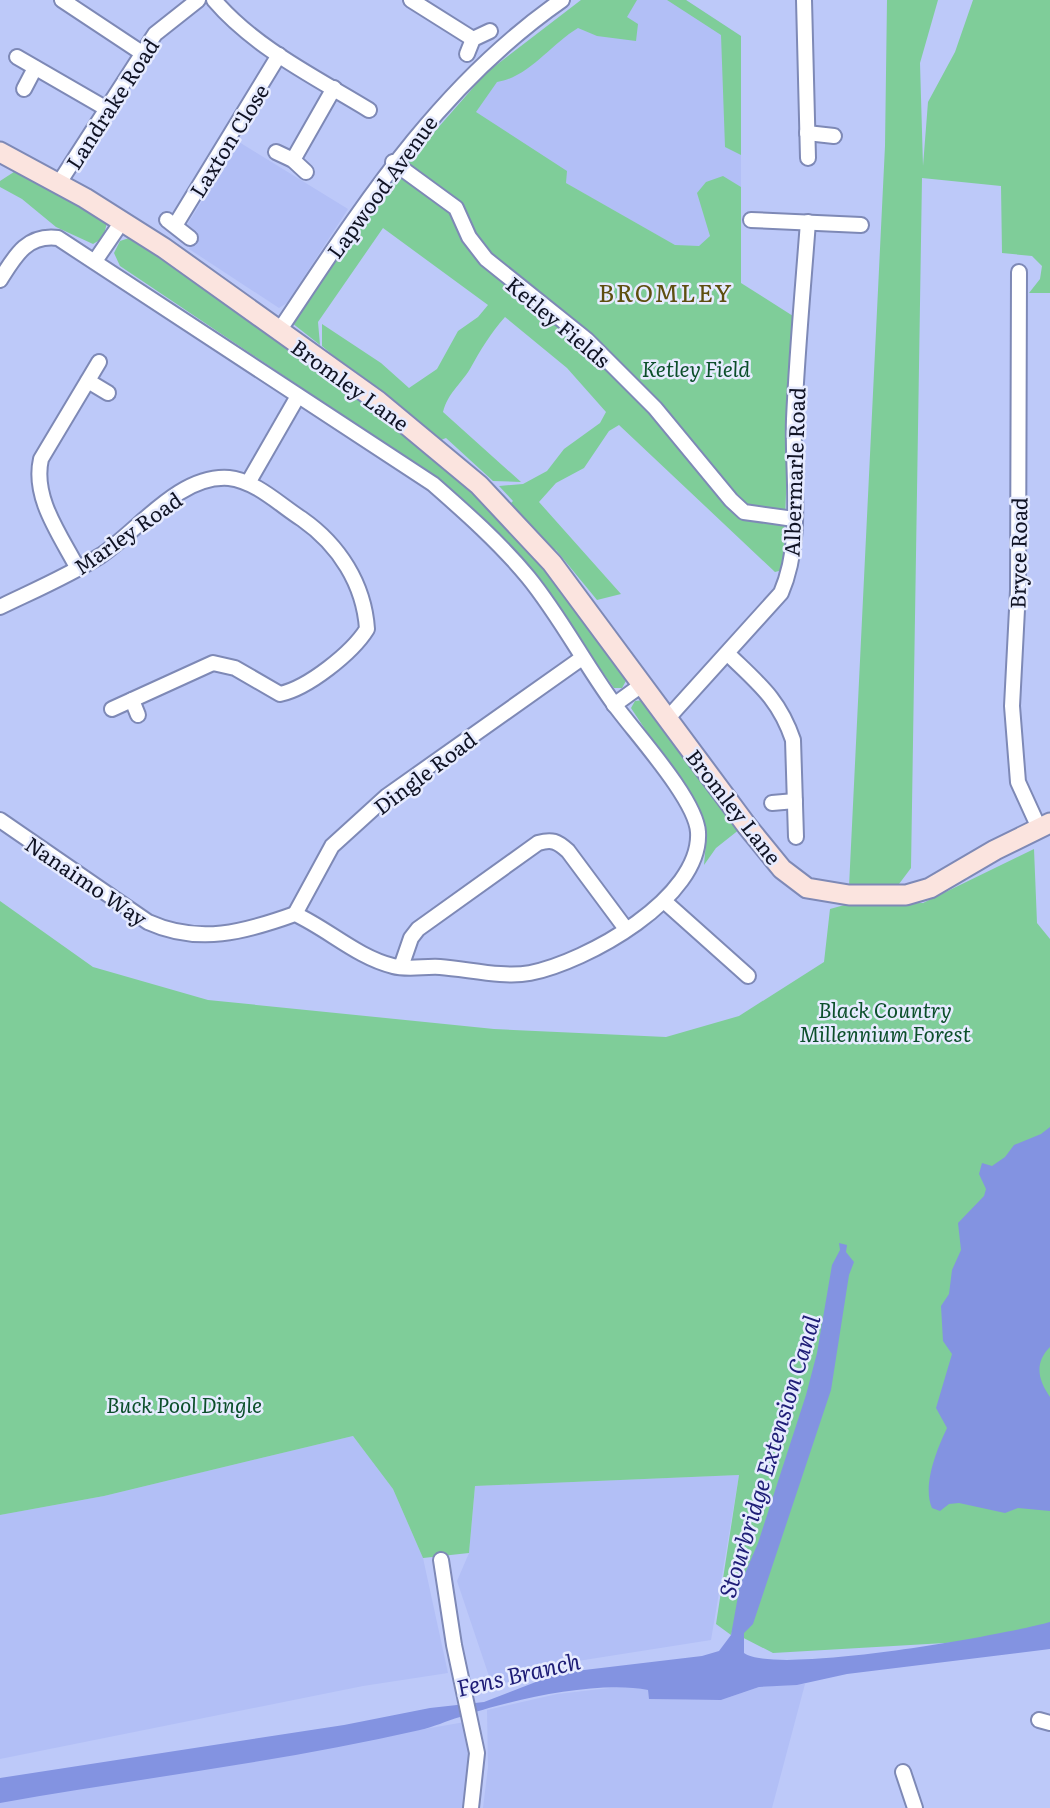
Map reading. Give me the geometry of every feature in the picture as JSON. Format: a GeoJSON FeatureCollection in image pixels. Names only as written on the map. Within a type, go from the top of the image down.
{"type":"FeatureCollection","features":[{"type":"Feature","properties":{"kind":"street"},"geometry":{"type":"LineString","coordinates":[[62,0],[142,53]]}},
{"type":"Feature","properties":{"kind":"street","name":"Landrake Road"},"geometry":{"type":"LineString","coordinates":[[59,183],[155,34],[198,0]]}},
{"type":"Feature","properties":{"kind":"street"},"geometry":{"type":"LineString","coordinates":[[214,0],[234,23],[279,55],[369,110]]}},
{"type":"Feature","properties":{"kind":"street"},"geometry":{"type":"LineString","coordinates":[[411,0],[473,39]]}},
{"type":"Feature","properties":{"kind":"street","name":"Lapwood Avenue"},"geometry":{"type":"LineString","coordinates":[[279,331],[393,162],[463,82],[528,23],[562,0]]}},
{"type":"Feature","properties":{"kind":"street"},"geometry":{"type":"LineString","coordinates":[[804,0],[808,158]]}},
{"type":"Feature","properties":{"kind":"street"},"geometry":{"type":"LineString","coordinates":[[467,54],[473,39],[490,31]]}},
{"type":"Feature","properties":{"kind":"street","name":"Laxton Close"},"geometry":{"type":"LineString","coordinates":[[190,238],[171,222],[279,55]]}},
{"type":"Feature","properties":{"kind":"street"},"geometry":{"type":"LineString","coordinates":[[17,57],[107,110]]}},
{"type":"Feature","properties":{"kind":"street"},"geometry":{"type":"LineString","coordinates":[[24,89],[35,68]]}},
{"type":"Feature","properties":{"kind":"street"},"geometry":{"type":"LineString","coordinates":[[293,160],[334,88]]}},
{"type":"Feature","properties":{"kind":"street"},"geometry":{"type":"LineString","coordinates":[[807,133],[834,136]]}},
{"type":"Feature","properties":{"kind":"street"},"geometry":{"type":"LineString","coordinates":[[276,152],[293,160],[306,172]]}},
{"type":"Feature","properties":{"kind":"street","name":"Bromley Lane"},"geometry":{"type":"LineString","coordinates":[[3,158],[59,183],[123,220],[387,408],[479,485],[552,563],[782,869],[807,888],[849,895],[896,897],[930,888],[1045,826]]}},
{"type":"Feature","properties":{"kind":"street","name":"Ketley Fields"},"geometry":{"type":"LineString","coordinates":[[393,162],[456,208],[469,237],[486,259],[587,340],[655,408],[744,512],[794,519]]}},
{"type":"Feature","properties":{"kind":"street"},"geometry":{"type":"LineString","coordinates":[[0,280],[16,254],[34,239],[46,236],[58,237],[95,261],[123,220]]}},
{"type":"Feature","properties":{"kind":"street"},"geometry":{"type":"LineString","coordinates":[[751,220],[861,225]]}},
{"type":"Feature","properties":{"kind":"street","name":"Albermarle Road"},"geometry":{"type":"LineString","coordinates":[[668,718],[781,593],[789,576],[794,519],[794,421],[808,222]]}},
{"type":"Feature","properties":{"kind":"street","name":"Bromley Lane"},"geometry":{"type":"LineString","coordinates":[[95,261],[433,484],[482,528],[528,578],[614,705]]}},
{"type":"Feature","properties":{"kind":"street","name":"Bryce Road"},"geometry":{"type":"LineString","coordinates":[[1019,272],[1018,590],[1012,706],[1018,782],[1045,826]]}},
{"type":"Feature","properties":{"kind":"street"},"geometry":{"type":"LineString","coordinates":[[78,569],[42,498],[37,477],[41,460],[99,362]]}},
{"type":"Feature","properties":{"kind":"street"},"geometry":{"type":"LineString","coordinates":[[88,381],[108,393]]}},
{"type":"Feature","properties":{"kind":"street"},"geometry":{"type":"LineString","coordinates":[[248,483],[298,396]]}},
{"type":"Feature","properties":{"kind":"street","name":"Marley Road"},"geometry":{"type":"LineString","coordinates":[[0,607],[102,555],[169,499],[214,479],[248,483],[324,534],[345,561],[365,605],[367,629],[347,654],[286,692],[274,691],[228,664],[213,663],[112,709]]}},
{"type":"Feature","properties":{"kind":"street"},"geometry":{"type":"LineString","coordinates":[[728,654],[779,705],[793,740],[796,837]]}},
{"type":"Feature","properties":{"kind":"street","name":"Dingle Road"},"geometry":{"type":"LineString","coordinates":[[295,914],[332,846],[387,796],[582,658]]}},
{"type":"Feature","properties":{"kind":"street"},"geometry":{"type":"LineString","coordinates":[[295,914],[318,924],[355,949],[393,966],[526,974],[564,965],[626,929],[664,901],[694,861],[698,831],[690,807],[614,705],[643,684]]}},
{"type":"Feature","properties":{"kind":"street"},"geometry":{"type":"LineString","coordinates":[[132,700],[138,715]]}},
{"type":"Feature","properties":{"kind":"street"},"geometry":{"type":"LineString","coordinates":[[772,803],[795,801]]}},
{"type":"Feature","properties":{"kind":"street","name":"Nanaimo Way"},"geometry":{"type":"LineString","coordinates":[[0,820],[148,922],[165,929],[200,935],[234,934],[295,914]]}},
{"type":"Feature","properties":{"kind":"street"},"geometry":{"type":"LineString","coordinates":[[401,967],[411,939],[418,929],[538,843],[548,840],[558,841],[568,851],[626,929]]}},
{"type":"Feature","properties":{"kind":"street"},"geometry":{"type":"LineString","coordinates":[[664,901],[748,976]]}},
{"type":"Feature","properties":{"kind":"street"},"geometry":{"type":"LineString","coordinates":[[734,963],[745,951]]}},
{"type":"Feature","properties":{"kind":"street"},"geometry":{"type":"LineString","coordinates":[[441,1560],[477,1753],[471,1808]]}},
{"type":"Feature","properties":{"kind":"street"},"geometry":{"type":"LineString","coordinates":[[902,1772],[915,1808]]}},
{"type":"Feature","properties":{"kind":"shaded area"},"geometry":{"type":"Polygon","coordinates":[[[581,0],[686,0],[741,36],[741,283],[450,117],[486,73],[581,0]]]}},
{"type":"Feature","properties":{"kind":"shaded area"},"geometry":{"type":"Polygon","coordinates":[[[239,142],[348,209],[287,303],[279,308],[189,249],[195,234],[187,225],[239,142]]]}},
{"type":"Feature","properties":{"kind":"shaded area"},"geometry":{"type":"Polygon","coordinates":[[[1050,1127],[1050,1347],[1042,1359],[1040,1372],[1050,1397],[1050,1511],[1018,1508],[1005,1513],[959,1503],[949,1504],[940,1511],[932,1508],[929,1489],[935,1457],[947,1428],[936,1408],[952,1354],[943,1341],[941,1306],[949,1294],[952,1270],[961,1250],[958,1223],[984,1196],[986,1189],[979,1174],[982,1163],[992,1166],[1005,1157],[1014,1145],[1041,1134],[1050,1127]]]}},
{"type":"Feature","properties":{"kind":"shaded area"},"geometry":{"type":"Polygon","coordinates":[[[839,1243],[847,1245],[846,1252],[854,1262],[849,1275],[831,1390],[753,1624],[744,1633],[744,1653],[764,1659],[843,1657],[942,1644],[1050,1622],[1050,1649],[847,1674],[797,1685],[759,1687],[721,1700],[649,1699],[648,1690],[628,1688],[554,1693],[503,1704],[425,1729],[368,1741],[263,1761],[0,1803],[0,1778],[344,1725],[430,1708],[484,1702],[559,1673],[702,1656],[719,1651],[731,1635],[740,1585],[758,1543],[806,1395],[817,1353],[832,1265],[840,1250],[839,1243]]]}},
{"type":"Feature","properties":{"kind":"shaded area"},"geometry":{"type":"Polygon","coordinates":[[[353,1436],[393,1489],[423,1558],[448,1673],[363,1686],[0,1759],[0,1515],[104,1496],[353,1436]]]}},
{"type":"Feature","properties":{"kind":"shaded area"},"geometry":{"type":"Polygon","coordinates":[[[739,1475],[711,1640],[546,1666],[493,1688],[457,1581],[469,1553],[475,1486],[739,1475]]]}},
{"type":"Feature","properties":{"kind":"shaded area"},"geometry":{"type":"Polygon","coordinates":[[[805,1684],[772,1808],[483,1808],[488,1767],[487,1710],[557,1694],[627,1686],[648,1690],[650,1699],[721,1700],[759,1687],[805,1684]]]}},
{"type":"Feature","properties":{"kind":"shaded area"},"geometry":{"type":"Polygon","coordinates":[[[471,1721],[468,1808],[0,1808],[0,1802],[471,1721]]]}},
{"type":"Feature","properties":{"kind":"green space","name":"Ketley Field"},"geometry":{"type":"Polygon","coordinates":[[[581,0],[637,0],[627,17],[638,24],[636,41],[597,36],[578,28],[519,74],[497,82],[476,112],[567,171],[566,183],[675,245],[699,246],[710,236],[697,193],[706,182],[723,176],[741,187],[741,283],[793,316],[783,570],[775,572],[619,425],[609,431],[584,468],[556,483],[539,502],[621,594],[597,600],[556,550],[548,548],[507,507],[513,501],[499,486],[523,484],[547,471],[564,449],[600,423],[606,412],[567,368],[505,317],[451,394],[443,412],[521,482],[493,481],[446,438],[436,442],[322,346],[322,324],[381,363],[409,388],[437,369],[458,331],[478,317],[488,305],[383,228],[318,322],[320,345],[292,323],[401,170],[486,73],[581,0]]]}},
{"type":"Feature","properties":{"kind":"green space"},"geometry":{"type":"Polygon","coordinates":[[[667,0],[686,0],[741,36],[741,155],[725,147],[721,35],[667,0]]]}},
{"type":"Feature","properties":{"kind":"green space"},"geometry":{"type":"Polygon","coordinates":[[[887,0],[938,0],[920,63],[923,166],[928,102],[955,52],[973,0],[1050,0],[1050,293],[1029,293],[1040,279],[1042,266],[1032,256],[1002,253],[1001,186],[922,178],[911,868],[896,888],[849,887],[885,146],[887,0]]]}},
{"type":"Feature","properties":{"kind":"green space"},"geometry":{"type":"Polygon","coordinates":[[[17,170],[67,196],[107,223],[103,238],[93,244],[56,227],[22,199],[0,187],[0,181],[17,170]]]}},
{"type":"Feature","properties":{"kind":"green space"},"geometry":{"type":"Polygon","coordinates":[[[132,237],[405,433],[482,499],[540,558],[627,679],[622,688],[614,688],[533,575],[481,517],[414,463],[120,266],[114,253],[120,241],[132,237]]]}},
{"type":"Feature","properties":{"kind":"green space"},"geometry":{"type":"Polygon","coordinates":[[[644,700],[740,829],[716,848],[704,865],[706,842],[698,809],[631,708],[635,701],[644,700]]]}},
{"type":"Feature","properties":{"kind":"green space"},"geometry":{"type":"Polygon","coordinates":[[[1034,849],[1037,923],[1050,939],[1050,1637],[773,1653],[732,1632],[731,1635],[716,1624],[739,1475],[475,1486],[469,1553],[423,1558],[393,1489],[353,1436],[104,1496],[0,1515],[0,901],[93,967],[208,1000],[494,1029],[666,1037],[739,1016],[824,962],[830,909],[848,904],[923,903],[1034,849]]]}},
{"type":"Feature","properties":{"kind":"district","name":"BROMLEY"},"geometry":{"type":"Point","coordinates":[666,291]}},
{"type":"Feature","properties":{"kind":"park label","name":"Black Country Millennium Forest"},"geometry":{"type":"Point","coordinates":[885,1020]}},
{"type":"Feature","properties":{"kind":"park label","name":"Buck Pool Dingle"},"geometry":{"type":"Point","coordinates":[184,1403]}},
{"type":"Feature","properties":{"kind":"water label","name":"Stourbridge Extension Canal"},"geometry":{"type":"Point","coordinates":[768,1456]}},
{"type":"Feature","properties":{"kind":"water label","name":"Fens Branch"},"geometry":{"type":"Point","coordinates":[518,1673]}}]}
